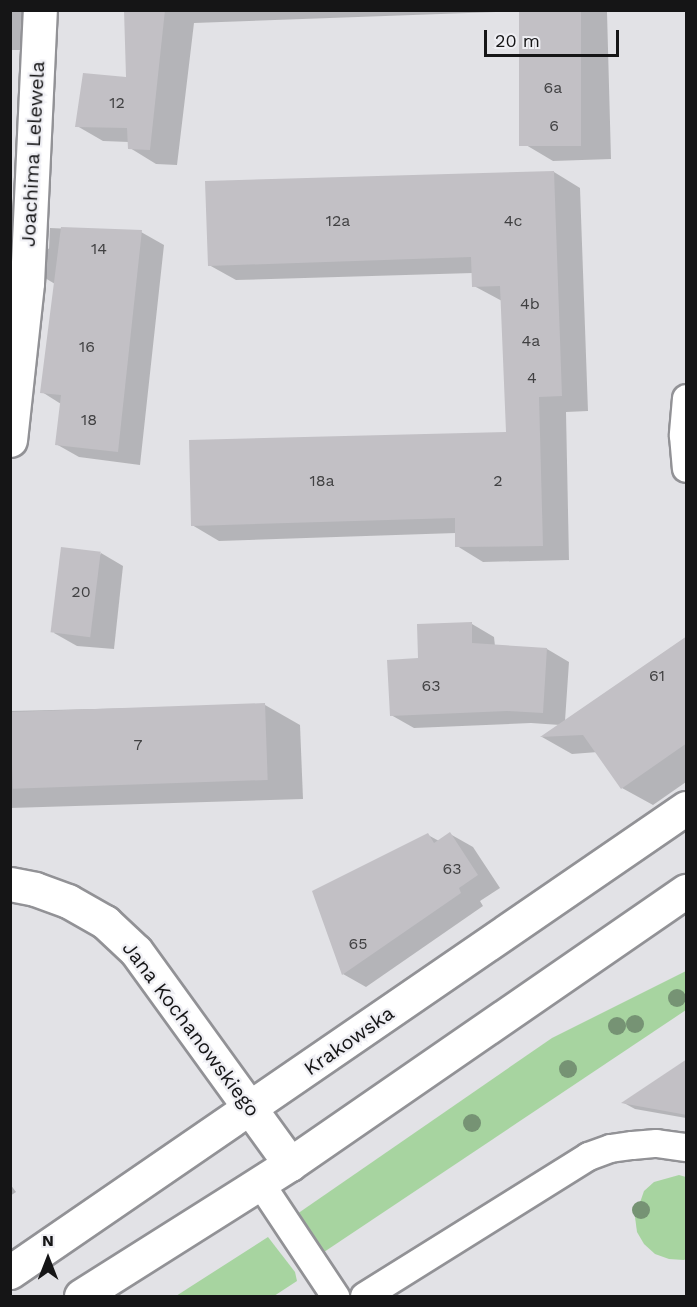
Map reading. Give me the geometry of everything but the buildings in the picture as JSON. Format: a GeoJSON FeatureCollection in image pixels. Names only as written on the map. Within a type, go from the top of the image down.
{"type":"FeatureCollection","features":[{"type":"Feature","properties":{"kind":"street","name":"Joachima Lelewela"},"geometry":{"type":"LineString","coordinates":[[10,440],[27,283],[40,10]]}},
{"type":"Feature","properties":{"kind":"street","name":"Krakowska"},"geometry":{"type":"LineString","coordinates":[[10,1272],[687,808]]}},
{"type":"Feature","properties":{"kind":"street","name":"Jana Kochanowskiego"},"geometry":{"type":"LineString","coordinates":[[10,884],[35,889],[68,901],[105,922],[129,944],[252,1108],[290,1164]]}},
{"type":"Feature","properties":{"kind":"street"},"geometry":{"type":"LineString","coordinates":[[81,1296],[290,1164],[687,891]]}},
{"type":"Feature","properties":{"kind":"lane"},"geometry":{"type":"LineString","coordinates":[[687,398],[684,435],[687,468]]}},
{"type":"Feature","properties":{"kind":"lane"},"geometry":{"type":"LineString","coordinates":[[364,1296],[588,1156],[610,1148],[632,1145],[656,1143],[687,1146]]}},
{"type":"Feature","properties":{"kind":"lane"},"geometry":{"type":"LineString","coordinates":[[260,1183],[336,1296]]}},
{"type":"Feature","properties":{"kind":"green space"},"geometry":{"type":"Polygon","coordinates":[[[686,971],[686,1010],[324,1252],[297,1214],[552,1038],[686,971]]]}},
{"type":"Feature","properties":{"kind":"green space"},"geometry":{"type":"Polygon","coordinates":[[[679,1175],[686,1177],[686,1259],[684,1260],[669,1259],[655,1254],[644,1244],[637,1232],[635,1217],[644,1191],[654,1182],[679,1175]]]}},
{"type":"Feature","properties":{"kind":"green space"},"geometry":{"type":"Polygon","coordinates":[[[268,1237],[295,1272],[297,1281],[274,1296],[176,1296],[268,1237]]]}}]}
